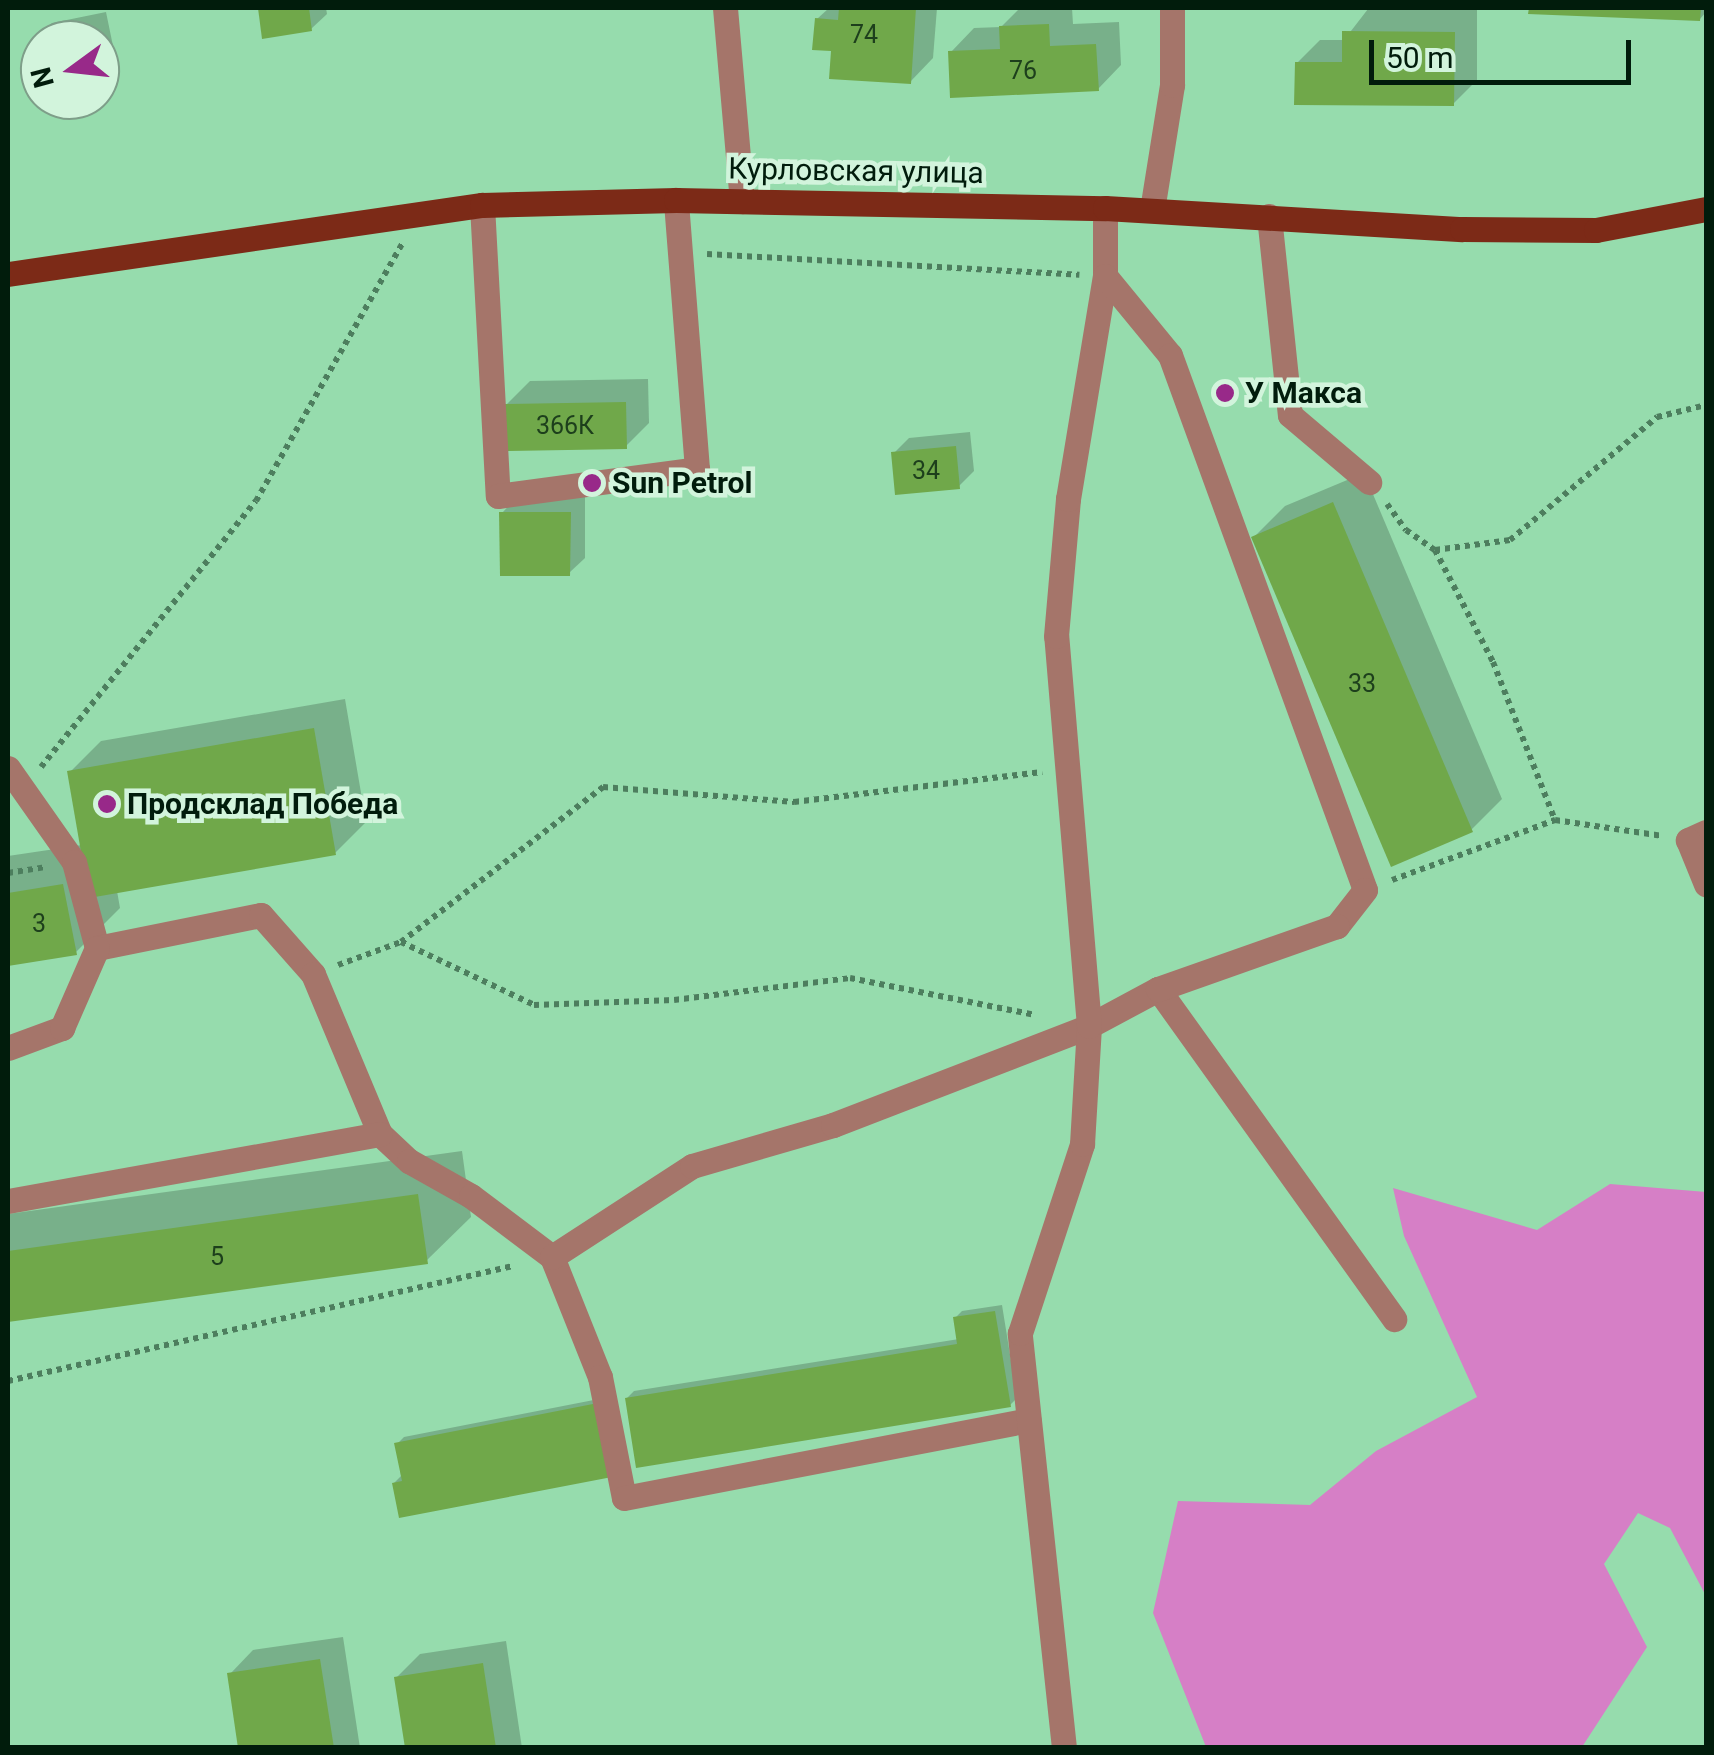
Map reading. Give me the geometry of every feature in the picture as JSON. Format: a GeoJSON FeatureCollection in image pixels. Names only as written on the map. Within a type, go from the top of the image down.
{"type":"FeatureCollection","features":[{"type":"Feature","properties":{"kind":"main road","name":"Курловская улица"},"geometry":{"type":"LineString","coordinates":[[8,274],[424,209],[482,205],[676,200],[1104,208],[1462,229],[1596,230],[1706,209]]}},
{"type":"Feature","properties":{"kind":"street"},"geometry":{"type":"LineString","coordinates":[[725,8],[742,202]]}},
{"type":"Feature","properties":{"kind":"street"},"geometry":{"type":"LineString","coordinates":[[1152,210],[1172,85],[1172,8]]}},
{"type":"Feature","properties":{"kind":"street"},"geometry":{"type":"LineString","coordinates":[[482,205],[498,496],[697,469],[676,200]]}},
{"type":"Feature","properties":{"kind":"street"},"geometry":{"type":"LineString","coordinates":[[1064,1748],[1020,1334],[1082,1144],[1089,1026],[1065,770],[1058,616],[1068,499],[1105,276],[1104,208]]}},
{"type":"Feature","properties":{"kind":"street"},"geometry":{"type":"LineString","coordinates":[[1269,216],[1290,415],[1369,482]]}},
{"type":"Feature","properties":{"kind":"street"},"geometry":{"type":"LineString","coordinates":[[552,1257],[692,1166],[832,1124],[1089,1026],[1158,989],[1338,926],[1365,890],[1170,355],[1105,276]]}},
{"type":"Feature","properties":{"kind":"street"},"geometry":{"type":"LineString","coordinates":[[8,768],[21,792],[74,862],[98,948],[62,1028],[8,1048]]}},
{"type":"Feature","properties":{"kind":"street"},"geometry":{"type":"LineString","coordinates":[[1698,836],[1706,884]]}},
{"type":"Feature","properties":{"kind":"street"},"geometry":{"type":"LineString","coordinates":[[98,948],[261,915],[314,974],[380,1134],[552,1257],[600,1377],[624,1498],[1030,1420]]}},
{"type":"Feature","properties":{"kind":"street"},"geometry":{"type":"LineString","coordinates":[[1158,989],[1394,1319]]}},
{"type":"Feature","properties":{"kind":"street"},"geometry":{"type":"LineString","coordinates":[[8,1201],[380,1134]]}},
{"type":"Feature","properties":{"kind":"path"},"geometry":{"type":"LineString","coordinates":[[21,792],[256,501],[424,209]]}},
{"type":"Feature","properties":{"kind":"path"},"geometry":{"type":"LineString","coordinates":[[681,252],[1105,276]]}},
{"type":"Feature","properties":{"kind":"path"},"geometry":{"type":"LineString","coordinates":[[1436,550],[1510,540],[1658,417],[1706,405]]}},
{"type":"Feature","properties":{"kind":"path"},"geometry":{"type":"LineString","coordinates":[[1406,530],[1436,550],[1493,662],[1554,820]]}},
{"type":"Feature","properties":{"kind":"path"},"geometry":{"type":"LineString","coordinates":[[314,974],[401,942],[603,788],[794,802],[1065,770]]}},
{"type":"Feature","properties":{"kind":"path"},"geometry":{"type":"LineString","coordinates":[[1365,890],[1554,820],[1698,836]]}},
{"type":"Feature","properties":{"kind":"path"},"geometry":{"type":"LineString","coordinates":[[401,942],[534,1004],[674,1000],[850,978],[1089,1026]]}},
{"type":"Feature","properties":{"kind":"path"},"geometry":{"type":"LineString","coordinates":[[8,1381],[552,1257]]}},
{"type":"Feature","properties":{"kind":"shaded area"},"geometry":{"type":"Polygon","coordinates":[[[1610,1184],[1706,1192],[1706,1596],[1670,1528],[1638,1513],[1604,1564],[1647,1647],[1582,1747],[1206,1747],[1153,1613],[1178,1501],[1310,1505],[1376,1451],[1477,1397],[1404,1236],[1393,1188],[1537,1230],[1610,1184]]]}},
{"type":"Feature","properties":{"kind":"building"},"geometry":{"type":"Polygon","coordinates":[[[258,8],[309,8],[312,31],[262,39],[258,8]]]}},
{"type":"Feature","properties":{"kind":"building"},"geometry":{"type":"Polygon","coordinates":[[[839,8],[916,8],[911,84],[829,79],[831,51],[812,50],[815,18],[838,20],[839,8]]]}},
{"type":"Feature","properties":{"kind":"building"},"geometry":{"type":"Polygon","coordinates":[[[1529,8],[1701,8],[1700,21],[1528,14],[1529,8]]]}},
{"type":"Feature","properties":{"kind":"building"},"geometry":{"type":"Polygon","coordinates":[[[1049,24],[1050,46],[1096,44],[1099,91],[950,98],[948,51],[1000,49],[999,26],[1049,24]]]}},
{"type":"Feature","properties":{"kind":"building"},"geometry":{"type":"Polygon","coordinates":[[[1342,31],[1455,32],[1454,106],[1294,105],[1295,62],[1342,62],[1342,31]]]}},
{"type":"Feature","properties":{"kind":"building"},"geometry":{"type":"Polygon","coordinates":[[[626,402],[627,449],[505,451],[504,404],[626,402]]]}},
{"type":"Feature","properties":{"kind":"building"},"geometry":{"type":"Polygon","coordinates":[[[956,446],[960,489],[895,495],[891,452],[956,446]]]}},
{"type":"Feature","properties":{"kind":"building"},"geometry":{"type":"Polygon","coordinates":[[[1333,502],[1473,832],[1391,867],[1251,537],[1333,502]]]}},
{"type":"Feature","properties":{"kind":"building"},"geometry":{"type":"Polygon","coordinates":[[[499,512],[571,512],[570,576],[500,576],[499,512]]]}},
{"type":"Feature","properties":{"kind":"building"},"geometry":{"type":"Polygon","coordinates":[[[314,728],[336,855],[89,898],[67,771],[314,728]]]}},
{"type":"Feature","properties":{"kind":"building"},"geometry":{"type":"Polygon","coordinates":[[[63,884],[77,955],[8,966],[8,893],[63,884]]]}},
{"type":"Feature","properties":{"kind":"building"},"geometry":{"type":"Polygon","coordinates":[[[418,1194],[428,1264],[8,1322],[8,1251],[418,1194]]]}},
{"type":"Feature","properties":{"kind":"building"},"geometry":{"type":"Polygon","coordinates":[[[995,1311],[1011,1407],[636,1468],[625,1398],[957,1344],[953,1317],[995,1311]]]}},
{"type":"Feature","properties":{"kind":"building"},"geometry":{"type":"Polygon","coordinates":[[[598,1403],[612,1477],[399,1518],[392,1483],[402,1481],[394,1443],[598,1403]]]}},
{"type":"Feature","properties":{"kind":"building"},"geometry":{"type":"Polygon","coordinates":[[[320,1659],[334,1748],[238,1748],[227,1673],[320,1659]]]}},
{"type":"Feature","properties":{"kind":"building"},"geometry":{"type":"Polygon","coordinates":[[[483,1663],[496,1748],[405,1748],[394,1677],[483,1663]]]}},
{"type":"Feature","properties":{"kind":"place","name":"У Макса"},"geometry":{"type":"Point","coordinates":[1225,393]}},
{"type":"Feature","properties":{"kind":"place","name":"Sun Petrol"},"geometry":{"type":"Point","coordinates":[592,483]}},
{"type":"Feature","properties":{"kind":"place","name":"Продсклад Победа"},"geometry":{"type":"Point","coordinates":[107,804]}}]}
